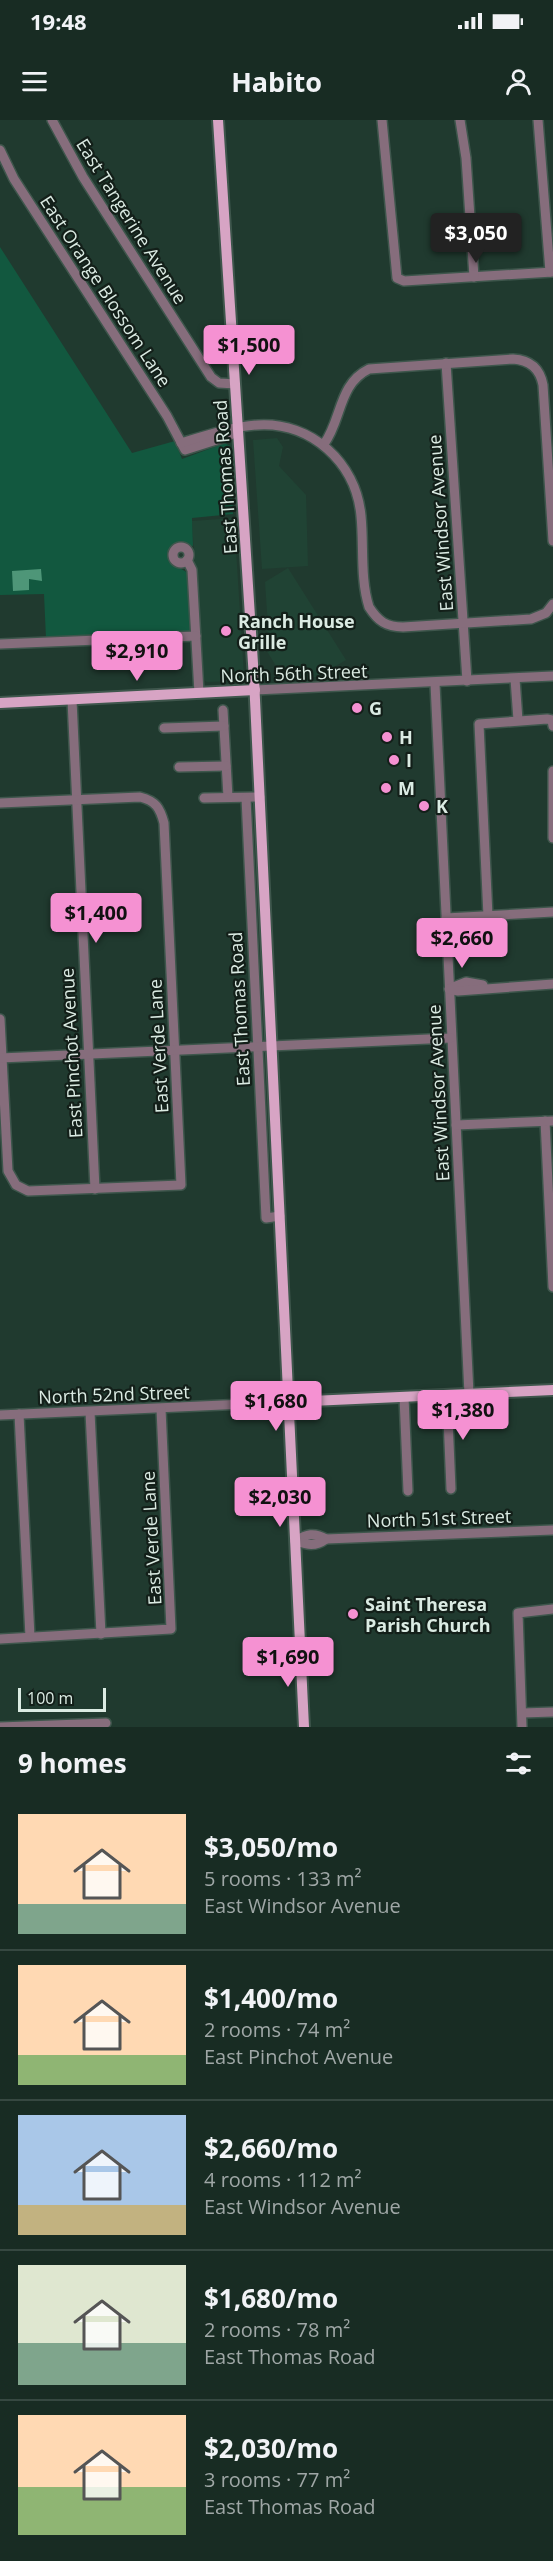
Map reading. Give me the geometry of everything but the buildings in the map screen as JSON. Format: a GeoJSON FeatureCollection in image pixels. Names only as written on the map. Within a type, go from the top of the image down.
{"type":"FeatureCollection","features":[{"type":"Feature","properties":{"kind":"main road","name":"East Thomas Road"},"geometry":{"type":"LineString","coordinates":[[218,120],[255,690],[304,1727]]}},
{"type":"Feature","properties":{"kind":"main road","name":"North 56th Street"},"geometry":{"type":"LineString","coordinates":[[0,703],[255,690]]}},
{"type":"Feature","properties":{"kind":"main road","name":"North 52nd Street"},"geometry":{"type":"LineString","coordinates":[[289,1402],[553,1390]]}},
{"type":"Feature","properties":{"kind":"street","name":"East Tangerine Avenue"},"geometry":{"type":"LineString","coordinates":[[52,120],[78,170],[211,377],[219,383],[235,384]]}},
{"type":"Feature","properties":{"kind":"street"},"geometry":{"type":"LineString","coordinates":[[382,120],[397,278],[404,281],[551,272],[538,120]]}},
{"type":"Feature","properties":{"kind":"street"},"geometry":{"type":"LineString","coordinates":[[460,120],[466,158],[474,277]]}},
{"type":"Feature","properties":{"kind":"street","name":"East Orange Blossom Lane"},"geometry":{"type":"LineString","coordinates":[[0,150],[14,179],[162,407],[183,446],[220,432],[238,430]]}},
{"type":"Feature","properties":{"kind":"street"},"geometry":{"type":"LineString","coordinates":[[324,444],[331,435],[346,390],[350,383],[364,371],[376,368],[513,359],[532,364],[543,386],[553,541]]}},
{"type":"Feature","properties":{"kind":"street","name":"East Windsor Avenue"},"geometry":{"type":"LineString","coordinates":[[446,363],[467,681]]}},
{"type":"Feature","properties":{"kind":"street"},"geometry":{"type":"LineString","coordinates":[[238,430],[258,424],[279,426],[324,444],[344,467],[356,491],[361,515],[366,599],[378,619],[396,627],[531,619],[546,613],[553,604]]}},
{"type":"Feature","properties":{"kind":"street"},"geometry":{"type":"LineString","coordinates":[[187,560],[192,570],[199,693]]}},
{"type":"Feature","properties":{"kind":"street"},"geometry":{"type":"LineString","coordinates":[[0,644],[196,636]]}},
{"type":"Feature","properties":{"kind":"street","name":"North 56th Street"},"geometry":{"type":"LineString","coordinates":[[255,690],[435,684],[553,676]]}},
{"type":"Feature","properties":{"kind":"street"},"geometry":{"type":"LineString","coordinates":[[515,679],[518,720]]}},
{"type":"Feature","properties":{"kind":"street","name":"East Windsor Avenue"},"geometry":{"type":"LineString","coordinates":[[435,684],[469,1394]]}},
{"type":"Feature","properties":{"kind":"street","name":"East Pinchot Avenue"},"geometry":{"type":"LineString","coordinates":[[72,700],[94,1189]]}},
{"type":"Feature","properties":{"kind":"street"},"geometry":{"type":"LineString","coordinates":[[223,710],[228,797]]}},
{"type":"Feature","properties":{"kind":"street"},"geometry":{"type":"LineString","coordinates":[[488,916],[479,724],[518,720],[552,723]]}},
{"type":"Feature","properties":{"kind":"street"},"geometry":{"type":"LineString","coordinates":[[164,728],[224,726]]}},
{"type":"Feature","properties":{"kind":"street"},"geometry":{"type":"LineString","coordinates":[[178,767],[226,766]]}},
{"type":"Feature","properties":{"kind":"street"},"geometry":{"type":"LineString","coordinates":[[553,771],[553,838]]}},
{"type":"Feature","properties":{"kind":"street","name":"East Verde Lane"},"geometry":{"type":"LineString","coordinates":[[75,800],[140,797],[152,800],[160,809],[164,823],[181,1185],[94,1189]]}},
{"type":"Feature","properties":{"kind":"street"},"geometry":{"type":"LineString","coordinates":[[204,798],[260,797]]}},
{"type":"Feature","properties":{"kind":"street","name":"East Thomas Road"},"geometry":{"type":"LineString","coordinates":[[246,798],[266,1218],[280,1216]]}},
{"type":"Feature","properties":{"kind":"street"},"geometry":{"type":"LineString","coordinates":[[0,803],[75,800]]}},
{"type":"Feature","properties":{"kind":"street"},"geometry":{"type":"LineString","coordinates":[[446,918],[553,912]]}},
{"type":"Feature","properties":{"kind":"street"},"geometry":{"type":"LineString","coordinates":[[449,989],[466,982],[474,987],[553,984]]}},
{"type":"Feature","properties":{"kind":"street"},"geometry":{"type":"LineString","coordinates":[[0,1019],[8,1171],[16,1185],[28,1191],[94,1189]]}},
{"type":"Feature","properties":{"kind":"street"},"geometry":{"type":"LineString","coordinates":[[1,1058],[451,1038]]}},
{"type":"Feature","properties":{"kind":"street"},"geometry":{"type":"LineString","coordinates":[[456,1125],[549,1121],[553,1287]]}},
{"type":"Feature","properties":{"kind":"street"},"geometry":{"type":"LineString","coordinates":[[447,1395],[451,1489]]}},
{"type":"Feature","properties":{"kind":"street"},"geometry":{"type":"LineString","coordinates":[[404,1397],[408,1491]]}},
{"type":"Feature","properties":{"kind":"street","name":"North 52nd Street"},"geometry":{"type":"LineString","coordinates":[[0,1415],[289,1402]]}},
{"type":"Feature","properties":{"kind":"street","name":"East Verde Lane"},"geometry":{"type":"LineString","coordinates":[[101,1634],[171,1629],[161,1409]]}},
{"type":"Feature","properties":{"kind":"street"},"geometry":{"type":"LineString","coordinates":[[0,1639],[101,1634],[90,1412]]}},
{"type":"Feature","properties":{"kind":"street"},"geometry":{"type":"LineString","coordinates":[[19,1414],[30,1637]]}},
{"type":"Feature","properties":{"kind":"street","name":"North 51st Street"},"geometry":{"type":"LineString","coordinates":[[295,1541],[318,1545],[326,1539],[553,1530]]}},
{"type":"Feature","properties":{"kind":"street"},"geometry":{"type":"LineString","coordinates":[[522,1727],[518,1613],[553,1609]]}},
{"type":"Feature","properties":{"kind":"street"},"geometry":{"type":"LineString","coordinates":[[522,1713],[553,1712]]}},
{"type":"Feature","properties":{"kind":"street"},"geometry":{"type":"LineString","coordinates":[[0,1727],[106,1722]]}},
{"type":"Feature","properties":{"kind":"shaded area"},"geometry":{"type":"Polygon","coordinates":[[[0,247],[132,453],[175,441],[182,459],[225,443],[230,446],[233,514],[192,518],[193,546],[175,544],[178,567],[188,573],[192,633],[46,638],[44,594],[0,595],[0,247]]]}},
{"type":"Feature","properties":{"kind":"shaded area"},"geometry":{"type":"Polygon","coordinates":[[[277,438],[283,447],[279,466],[306,495],[308,566],[262,569],[253,440],[277,438]]]}},
{"type":"Feature","properties":{"kind":"shaded area"},"geometry":{"type":"Polygon","coordinates":[[[234,518],[244,676],[240,681],[207,682],[202,678],[192,521],[234,518]]]}},
{"type":"Feature","properties":{"kind":"shaded area"},"geometry":{"type":"Polygon","coordinates":[[[288,568],[346,660],[317,677],[284,679],[265,648],[268,627],[265,582],[288,568]]]}},
{"type":"Feature","properties":{"kind":"shaded area"},"geometry":{"type":"Polygon","coordinates":[[[41,569],[42,581],[29,579],[29,590],[13,591],[12,571],[41,569]]]}},
{"type":"Feature","properties":{"kind":"place","name":"Ranch House Grille"},"geometry":{"type":"Point","coordinates":[226,631]}},
{"type":"Feature","properties":{"kind":"place","name":"G"},"geometry":{"type":"Point","coordinates":[357,708]}},
{"type":"Feature","properties":{"kind":"place","name":"H"},"geometry":{"type":"Point","coordinates":[387,737]}},
{"type":"Feature","properties":{"kind":"place","name":"I"},"geometry":{"type":"Point","coordinates":[394,760]}},
{"type":"Feature","properties":{"kind":"place","name":"M"},"geometry":{"type":"Point","coordinates":[386,788]}},
{"type":"Feature","properties":{"kind":"place","name":"K"},"geometry":{"type":"Point","coordinates":[424,806]}},
{"type":"Feature","properties":{"kind":"place","name":"Saint Theresa Parish Church"},"geometry":{"type":"Point","coordinates":[353,1614]}}]}
